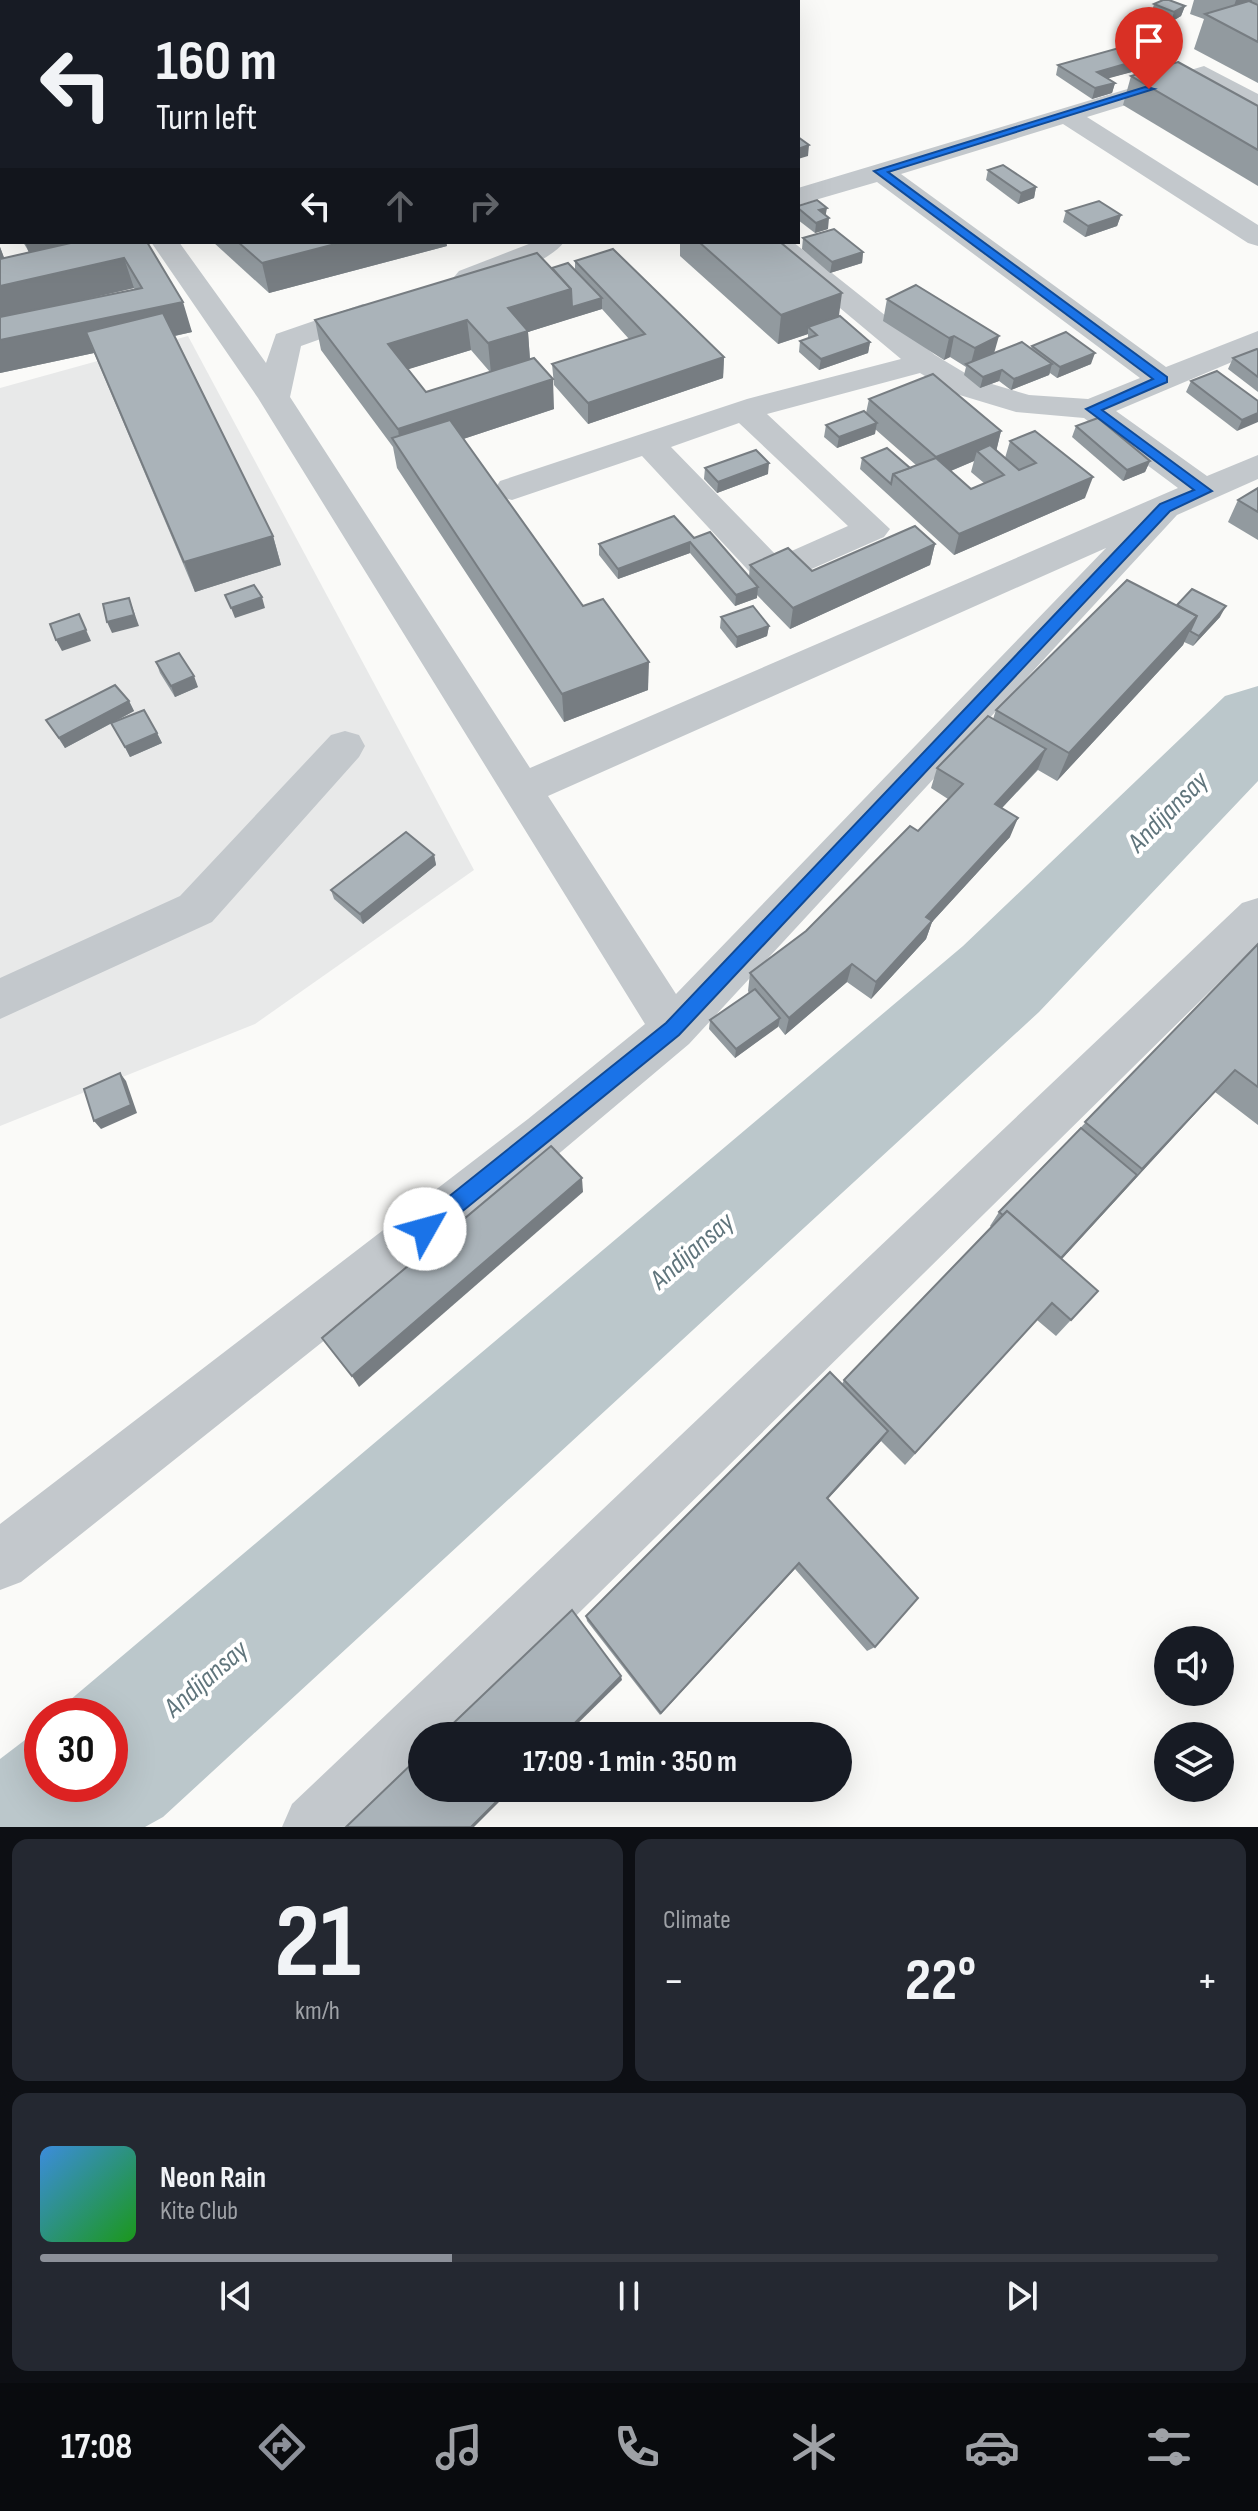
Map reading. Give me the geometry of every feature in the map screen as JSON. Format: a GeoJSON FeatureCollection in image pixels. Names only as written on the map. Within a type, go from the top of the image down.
{"type":"FeatureCollection","features":[{"type":"Feature","properties":{"kind":"street"},"geometry":{"type":"LineString","coordinates":[[800,196],[1204,73],[1258,104]]}},
{"type":"Feature","properties":{"kind":"street"},"geometry":{"type":"LineString","coordinates":[[1066,115],[1258,237]]}},
{"type":"Feature","properties":{"kind":"street"},"geometry":{"type":"LineString","coordinates":[[880,171],[1162,379]]}},
{"type":"Feature","properties":{"kind":"street"},"geometry":{"type":"LineString","coordinates":[[166,244],[274,397],[673,1029]]}},
{"type":"Feature","properties":{"kind":"street"},"geometry":{"type":"LineString","coordinates":[[436,288],[540,252],[548,244]]}},
{"type":"Feature","properties":{"kind":"street"},"geometry":{"type":"LineString","coordinates":[[777,244],[924,362],[964,386],[1027,405],[1092,409],[1258,340]]}},
{"type":"Feature","properties":{"kind":"street"},"geometry":{"type":"LineString","coordinates":[[274,397],[287,341],[406,299]]}},
{"type":"Feature","properties":{"kind":"street"},"geometry":{"type":"LineString","coordinates":[[512,489],[745,411],[924,362]]}},
{"type":"Feature","properties":{"kind":"street"},"geometry":{"type":"LineString","coordinates":[[1092,409],[1205,491]]}},
{"type":"Feature","properties":{"kind":"street"},"geometry":{"type":"LineString","coordinates":[[648,443],[773,574],[872,529],[745,411]]}},
{"type":"Feature","properties":{"kind":"street"},"geometry":{"type":"LineString","coordinates":[[521,790],[1258,466]]}},
{"type":"Feature","properties":{"kind":"street"},"geometry":{"type":"LineString","coordinates":[[5,1542],[545,1135],[673,1029],[1165,507]]}},
{"type":"Feature","properties":{"kind":"street"},"geometry":{"type":"LineString","coordinates":[[0,999],[196,909],[345,746]]}},
{"type":"Feature","properties":{"kind":"street"},"geometry":{"type":"LineString","coordinates":[[315,1827],[1258,916]]}},
{"type":"Feature","properties":{"kind":"shaded area"},"geometry":{"type":"Polygon","coordinates":[[[188,336],[474,870],[255,1024],[0,1126],[0,388],[188,336]]]}},
{"type":"Feature","properties":{"kind":"building"},"geometry":{"type":"Polygon","coordinates":[[[1163,0],[1185,6],[1174,12],[1154,4],[1163,0]]]}},
{"type":"Feature","properties":{"kind":"building"},"geometry":{"type":"Polygon","coordinates":[[[1249,1],[1258,5],[1258,42],[1205,14],[1249,1]]]}},
{"type":"Feature","properties":{"kind":"building"},"geometry":{"type":"Polygon","coordinates":[[[1126,46],[1146,58],[1097,72],[1115,83],[1095,88],[1058,65],[1126,46]]]}},
{"type":"Feature","properties":{"kind":"building"},"geometry":{"type":"Polygon","coordinates":[[[1178,62],[1258,106],[1258,150],[1131,76],[1178,62]]]}},
{"type":"Feature","properties":{"kind":"building"},"geometry":{"type":"Polygon","coordinates":[[[800,138],[809,145],[800,148],[800,138]]]}},
{"type":"Feature","properties":{"kind":"building"},"geometry":{"type":"Polygon","coordinates":[[[1003,165],[1036,187],[1021,193],[988,170],[1003,165]]]}},
{"type":"Feature","properties":{"kind":"building"},"geometry":{"type":"Polygon","coordinates":[[[817,200],[827,208],[819,210],[829,218],[816,223],[800,210],[800,205],[817,200]]]}},
{"type":"Feature","properties":{"kind":"building"},"geometry":{"type":"Polygon","coordinates":[[[1099,201],[1121,215],[1088,226],[1066,211],[1099,201]]]}},
{"type":"Feature","properties":{"kind":"building"},"geometry":{"type":"Polygon","coordinates":[[[834,229],[863,252],[832,262],[803,238],[834,229]]]}},
{"type":"Feature","properties":{"kind":"building"},"geometry":{"type":"Polygon","coordinates":[[[66,244],[148,244],[183,302],[0,340],[0,317],[142,288],[124,258],[0,286],[0,259],[66,244]]]}},
{"type":"Feature","properties":{"kind":"building"},"geometry":{"type":"Polygon","coordinates":[[[240,244],[335,244],[262,263],[240,244]]]}},
{"type":"Feature","properties":{"kind":"building"},"geometry":{"type":"Polygon","coordinates":[[[701,244],[782,244],[842,293],[781,315],[701,244]]]}},
{"type":"Feature","properties":{"kind":"building"},"geometry":{"type":"Polygon","coordinates":[[[613,249],[724,357],[588,403],[552,364],[645,334],[575,261],[613,249]]]}},
{"type":"Feature","properties":{"kind":"building"},"geometry":{"type":"Polygon","coordinates":[[[537,253],[571,289],[508,308],[528,331],[488,343],[467,320],[388,344],[426,392],[534,358],[553,379],[398,429],[315,320],[537,253]]]}},
{"type":"Feature","properties":{"kind":"building"},"geometry":{"type":"Polygon","coordinates":[[[568,263],[602,298],[572,307],[571,289],[552,268],[568,263]]]}},
{"type":"Feature","properties":{"kind":"building"},"geometry":{"type":"Polygon","coordinates":[[[916,285],[999,336],[975,348],[954,336],[949,338],[887,299],[916,285]]]}},
{"type":"Feature","properties":{"kind":"building"},"geometry":{"type":"Polygon","coordinates":[[[163,313],[273,536],[184,562],[86,332],[163,313]]]}},
{"type":"Feature","properties":{"kind":"building"},"geometry":{"type":"Polygon","coordinates":[[[840,316],[870,342],[821,359],[800,341],[817,335],[808,327],[840,316]]]}},
{"type":"Feature","properties":{"kind":"building"},"geometry":{"type":"Polygon","coordinates":[[[1066,332],[1095,353],[1060,367],[1032,346],[1066,332]]]}},
{"type":"Feature","properties":{"kind":"building"},"geometry":{"type":"Polygon","coordinates":[[[1022,342],[1052,364],[1014,379],[1002,370],[983,377],[966,364],[1022,342]]]}},
{"type":"Feature","properties":{"kind":"building"},"geometry":{"type":"Polygon","coordinates":[[[1258,350],[1258,377],[1233,358],[1258,350]]]}},
{"type":"Feature","properties":{"kind":"building"},"geometry":{"type":"Polygon","coordinates":[[[1217,371],[1258,401],[1258,413],[1242,420],[1191,381],[1217,371]]]}},
{"type":"Feature","properties":{"kind":"building"},"geometry":{"type":"Polygon","coordinates":[[[933,374],[1001,431],[936,457],[869,399],[933,374]]]}},
{"type":"Feature","properties":{"kind":"building"},"geometry":{"type":"Polygon","coordinates":[[[864,411],[877,423],[839,437],[826,425],[864,411]]]}},
{"type":"Feature","properties":{"kind":"building"},"geometry":{"type":"Polygon","coordinates":[[[1098,418],[1150,461],[1127,470],[1076,426],[1098,418]]]}},
{"type":"Feature","properties":{"kind":"building"},"geometry":{"type":"Polygon","coordinates":[[[450,420],[583,606],[603,599],[649,662],[562,694],[392,438],[450,420]]]}},
{"type":"Feature","properties":{"kind":"building"},"geometry":{"type":"Polygon","coordinates":[[[1035,431],[1093,477],[959,534],[893,474],[936,458],[971,489],[1004,475],[977,451],[990,445],[1019,470],[1036,463],[1010,441],[1035,431]]]}},
{"type":"Feature","properties":{"kind":"building"},"geometry":{"type":"Polygon","coordinates":[[[887,448],[910,468],[893,474],[891,484],[862,458],[887,448]]]}},
{"type":"Feature","properties":{"kind":"building"},"geometry":{"type":"Polygon","coordinates":[[[756,450],[769,463],[718,482],[705,468],[756,450]]]}},
{"type":"Feature","properties":{"kind":"building"},"geometry":{"type":"Polygon","coordinates":[[[1258,488],[1258,512],[1238,500],[1258,488]]]}},
{"type":"Feature","properties":{"kind":"building"},"geometry":{"type":"Polygon","coordinates":[[[674,516],[694,538],[710,532],[758,587],[736,595],[690,542],[618,569],[599,544],[674,516]]]}},
{"type":"Feature","properties":{"kind":"building"},"geometry":{"type":"Polygon","coordinates":[[[915,526],[935,544],[793,608],[750,565],[788,548],[812,571],[915,526]]]}},
{"type":"Feature","properties":{"kind":"building"},"geometry":{"type":"Polygon","coordinates":[[[1127,580],[1197,616],[1069,753],[996,710],[1127,580]]]}},
{"type":"Feature","properties":{"kind":"building"},"geometry":{"type":"Polygon","coordinates":[[[254,585],[262,597],[231,608],[225,595],[254,585]]]}},
{"type":"Feature","properties":{"kind":"building"},"geometry":{"type":"Polygon","coordinates":[[[1192,589],[1226,606],[1199,636],[1190,631],[1197,616],[1177,605],[1192,589]]]}},
{"type":"Feature","properties":{"kind":"building"},"geometry":{"type":"Polygon","coordinates":[[[129,598],[134,615],[107,622],[103,604],[129,598]]]}},
{"type":"Feature","properties":{"kind":"building"},"geometry":{"type":"Polygon","coordinates":[[[753,606],[769,626],[737,637],[721,617],[753,606]]]}},
{"type":"Feature","properties":{"kind":"building"},"geometry":{"type":"Polygon","coordinates":[[[79,614],[86,630],[56,640],[50,624],[79,614]]]}},
{"type":"Feature","properties":{"kind":"building"},"geometry":{"type":"Polygon","coordinates":[[[179,653],[194,676],[171,686],[156,662],[179,653]]]}},
{"type":"Feature","properties":{"kind":"building"},"geometry":{"type":"Polygon","coordinates":[[[115,685],[129,701],[59,738],[46,720],[115,685]]]}},
{"type":"Feature","properties":{"kind":"building"},"geometry":{"type":"Polygon","coordinates":[[[144,710],[157,733],[125,747],[111,723],[144,710]]]}},
{"type":"Feature","properties":{"kind":"building"},"geometry":{"type":"Polygon","coordinates":[[[988,716],[1046,749],[995,804],[1018,818],[926,917],[932,921],[876,982],[852,964],[789,1018],[750,973],[806,931],[910,826],[918,831],[963,784],[937,768],[988,716]]]}},
{"type":"Feature","properties":{"kind":"building"},"geometry":{"type":"Polygon","coordinates":[[[406,832],[434,855],[360,914],[331,890],[406,832]]]}},
{"type":"Feature","properties":{"kind":"building"},"geometry":{"type":"Polygon","coordinates":[[[1258,944],[1258,1087],[1235,1070],[1142,1169],[1085,1122],[1258,944]]]}},
{"type":"Feature","properties":{"kind":"building"},"geometry":{"type":"Polygon","coordinates":[[[755,989],[780,1018],[736,1049],[710,1020],[755,989]]]}},
{"type":"Feature","properties":{"kind":"building"},"geometry":{"type":"Polygon","coordinates":[[[120,1073],[131,1105],[94,1121],[84,1089],[120,1073]]]}},
{"type":"Feature","properties":{"kind":"building"},"geometry":{"type":"Polygon","coordinates":[[[1081,1128],[1137,1175],[1061,1258],[1007,1211],[1003,1215],[999,1212],[1081,1128]]]}},
{"type":"Feature","properties":{"kind":"building"},"geometry":{"type":"Polygon","coordinates":[[[551,1146],[582,1178],[352,1376],[322,1338],[551,1146]]]}},
{"type":"Feature","properties":{"kind":"building"},"geometry":{"type":"Polygon","coordinates":[[[1007,1211],[1098,1291],[1071,1320],[1052,1303],[915,1453],[844,1380],[1007,1211]]]}},
{"type":"Feature","properties":{"kind":"building"},"geometry":{"type":"Polygon","coordinates":[[[830,1372],[888,1431],[827,1498],[918,1598],[875,1647],[799,1563],[661,1713],[586,1616],[830,1372]]]}},
{"type":"Feature","properties":{"kind":"building"},"geometry":{"type":"Polygon","coordinates":[[[572,1610],[621,1676],[576,1722],[455,1722],[572,1610]]]}},
{"type":"Feature","properties":{"kind":"building"},"geometry":{"type":"Polygon","coordinates":[[[408,1767],[408,1802],[496,1802],[471,1827],[346,1827],[408,1767]]]}},
{"type":"Feature","properties":{"kind":"waterway","name":"Andijansay"},"geometry":{"type":"LineString","coordinates":[[128,1748],[1001,979],[1258,721]]}},
{"type":"Feature","properties":{"kind":"waterway","name":"Andijansay"},"geometry":{"type":"LineString","coordinates":[[38,1827],[66,1802]]}},
{"type":"Feature","properties":{"kind":"route"},"geometry":{"type":"LineString","coordinates":[[425,1229],[673,1029],[1165,507],[1205,491],[1092,409],[1162,379],[880,171],[1149,89]]}}]}
